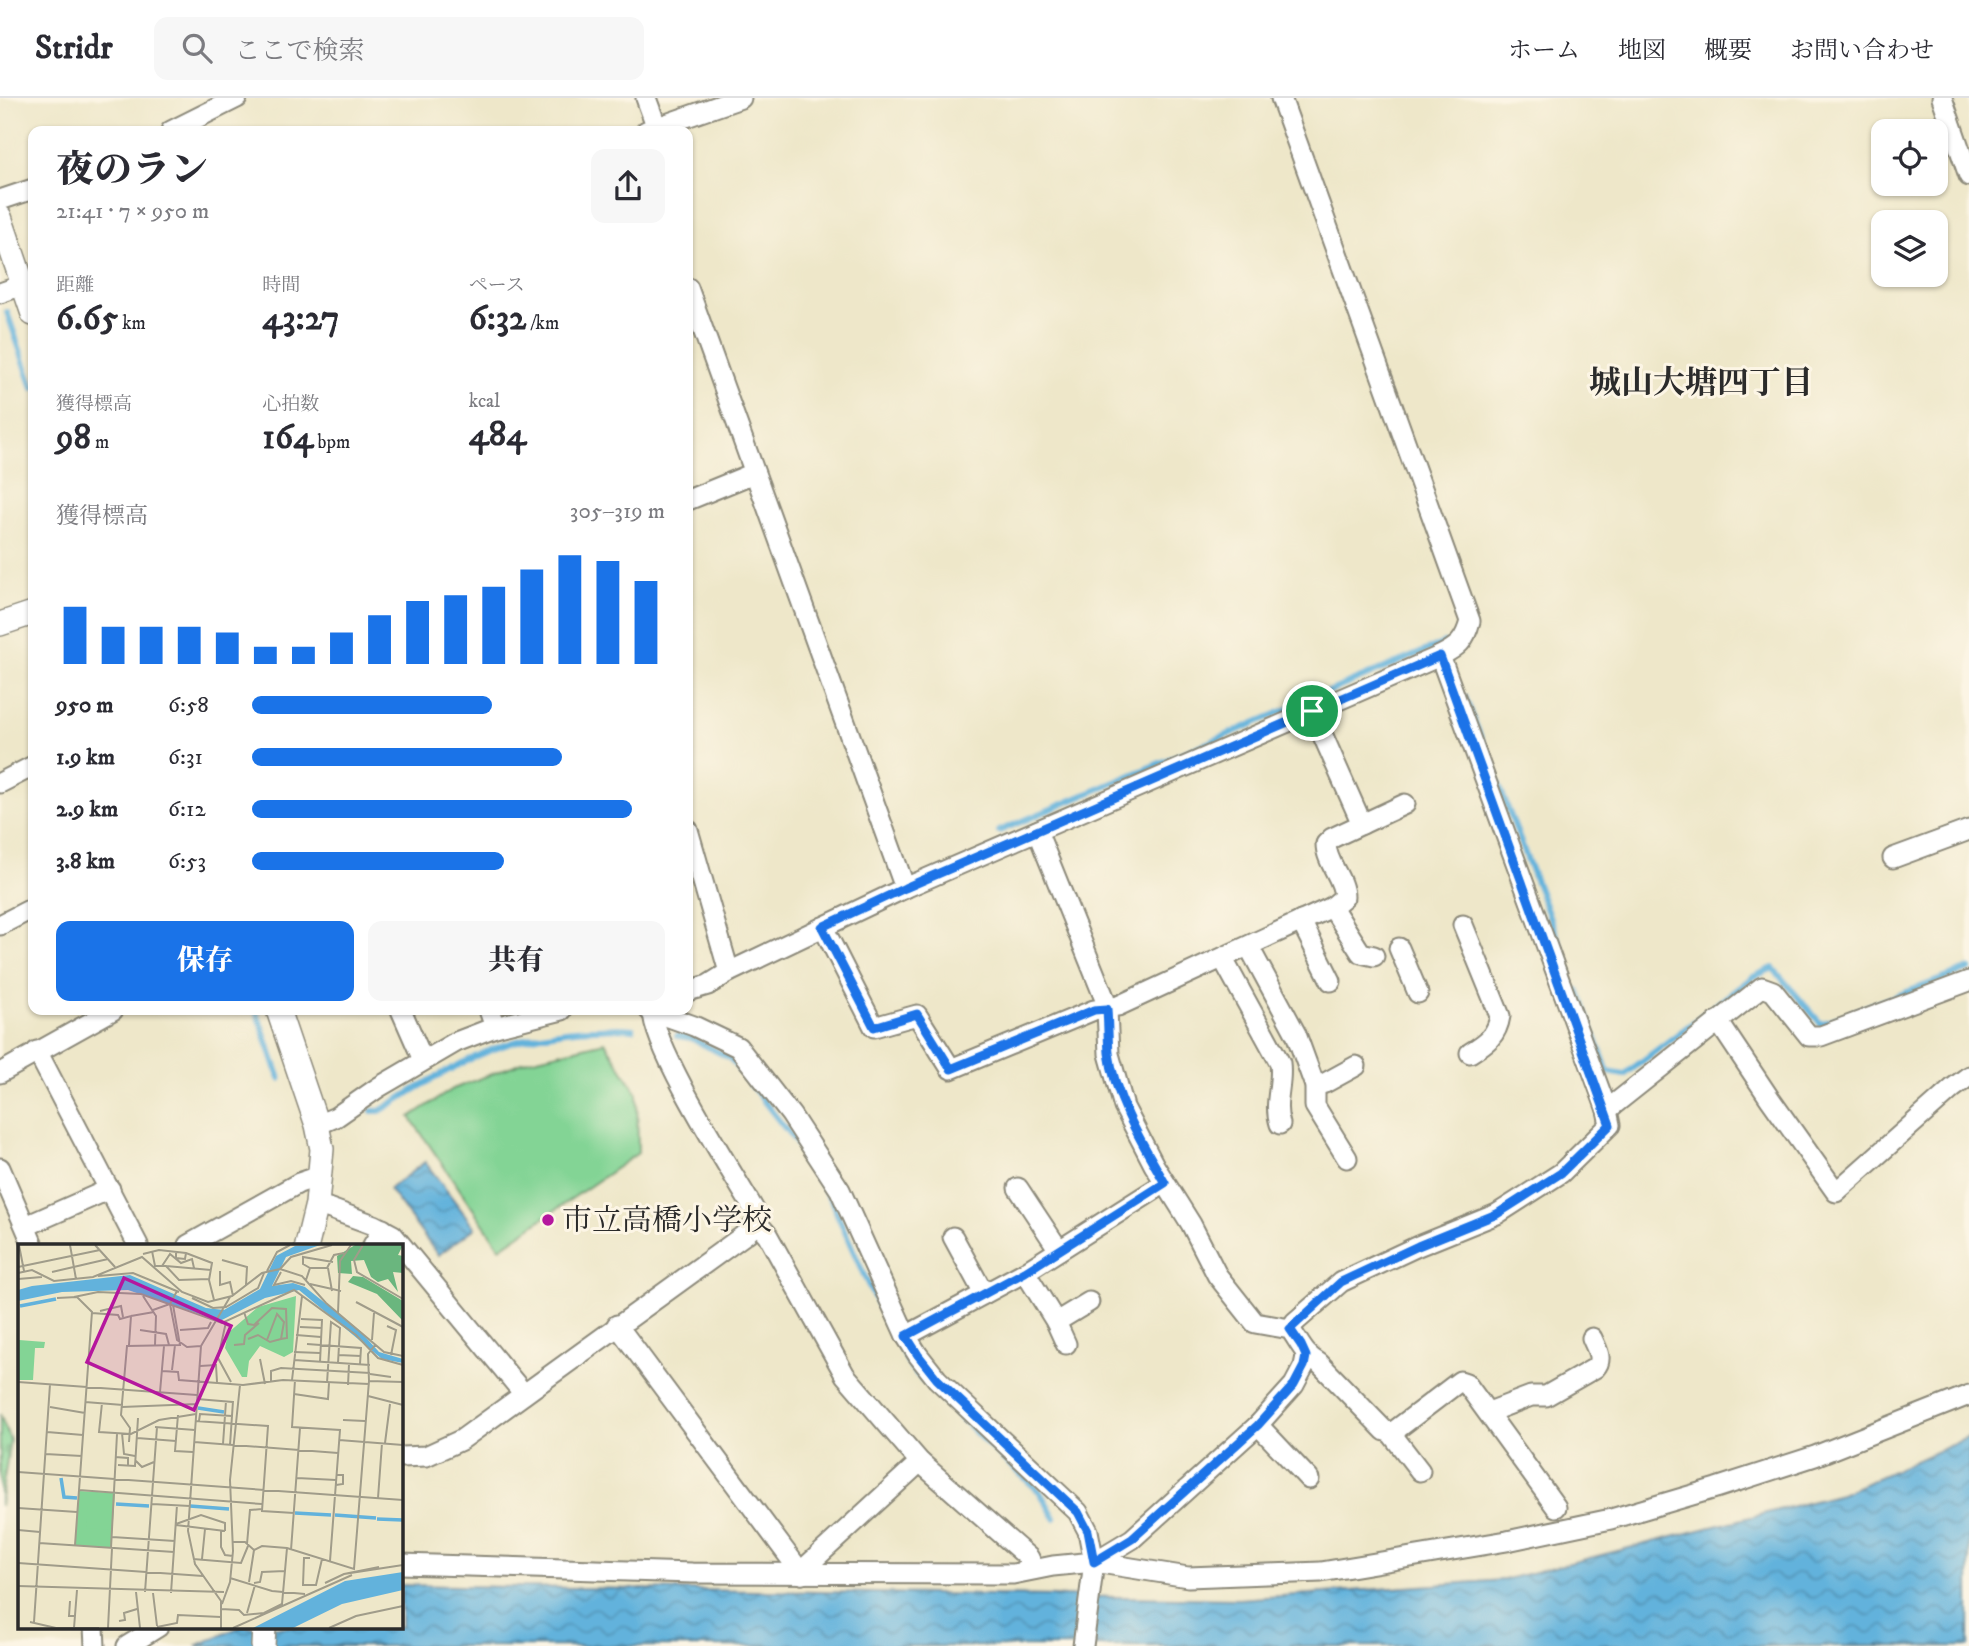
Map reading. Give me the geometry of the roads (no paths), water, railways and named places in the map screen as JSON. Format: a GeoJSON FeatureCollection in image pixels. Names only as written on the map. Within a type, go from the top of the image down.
{"type":"FeatureCollection","features":[{"type":"Feature","properties":{"kind":"street"},"geometry":{"type":"LineString","coordinates":[[182,126],[237,98]]}},
{"type":"Feature","properties":{"kind":"street"},"geometry":{"type":"LineString","coordinates":[[646,98],[650,126]]}},
{"type":"Feature","properties":{"kind":"street"},"geometry":{"type":"LineString","coordinates":[[662,126],[741,98]]}},
{"type":"Feature","properties":{"kind":"street"},"geometry":{"type":"LineString","coordinates":[[693,990],[708,985],[729,972],[905,888],[1440,656],[1460,645],[1467,636],[1470,621],[1281,98]]}},
{"type":"Feature","properties":{"kind":"street"},"geometry":{"type":"LineString","coordinates":[[1942,98],[1969,176]]}},
{"type":"Feature","properties":{"kind":"street"},"geometry":{"type":"LineString","coordinates":[[0,200],[28,191]]}},
{"type":"Feature","properties":{"kind":"street"},"geometry":{"type":"LineString","coordinates":[[0,217],[28,300]]}},
{"type":"Feature","properties":{"kind":"street"},"geometry":{"type":"LineString","coordinates":[[0,293],[23,285]]}},
{"type":"Feature","properties":{"kind":"street"},"geometry":{"type":"LineString","coordinates":[[693,302],[905,888]]}},
{"type":"Feature","properties":{"kind":"street"},"geometry":{"type":"LineString","coordinates":[[693,498],[754,473]]}},
{"type":"Feature","properties":{"kind":"street"},"geometry":{"type":"LineString","coordinates":[[0,625],[28,615]]}},
{"type":"Feature","properties":{"kind":"street"},"geometry":{"type":"LineString","coordinates":[[1290,1329],[1341,1282],[1418,1246],[1497,1214],[1561,1173],[1610,1125],[1607,1110],[1440,656]]}},
{"type":"Feature","properties":{"kind":"street"},"geometry":{"type":"LineString","coordinates":[[1312,711],[1362,824]]}},
{"type":"Feature","properties":{"kind":"street"},"geometry":{"type":"LineString","coordinates":[[0,783],[28,769]]}},
{"type":"Feature","properties":{"kind":"street"},"geometry":{"type":"LineString","coordinates":[[822,927],[874,1027],[917,1014],[951,1069],[1094,1010],[1107,1009],[1223,959],[1332,907],[1344,897],[1344,889],[1326,851],[1326,844],[1332,838],[1405,804]]}},
{"type":"Feature","properties":{"kind":"street"},"geometry":{"type":"LineString","coordinates":[[1893,858],[1969,830]]}},
{"type":"Feature","properties":{"kind":"street"},"geometry":{"type":"LineString","coordinates":[[1037,831],[1107,1009],[1109,1054],[1125,1107],[1217,1275],[1255,1323],[1290,1329],[1306,1356],[1294,1385],[1258,1425],[1132,1539],[1092,1570]]}},
{"type":"Feature","properties":{"kind":"street"},"geometry":{"type":"LineString","coordinates":[[693,847],[729,972]]}},
{"type":"Feature","properties":{"kind":"street"},"geometry":{"type":"LineString","coordinates":[[1332,907],[1361,953],[1374,956]]}},
{"type":"Feature","properties":{"kind":"street"},"geometry":{"type":"LineString","coordinates":[[0,925],[28,911]]}},
{"type":"Feature","properties":{"kind":"street"},"geometry":{"type":"LineString","coordinates":[[1301,921],[1331,981]]}},
{"type":"Feature","properties":{"kind":"street"},"geometry":{"type":"LineString","coordinates":[[1463,925],[1500,1016],[1498,1030],[1488,1041],[1470,1053]]}},
{"type":"Feature","properties":{"kind":"street"},"geometry":{"type":"LineString","coordinates":[[1249,947],[1296,1034],[1314,1086],[1315,1106],[1346,1158]]}},
{"type":"Feature","properties":{"kind":"street"},"geometry":{"type":"LineString","coordinates":[[1399,948],[1419,993]]}},
{"type":"Feature","properties":{"kind":"street"},"geometry":{"type":"LineString","coordinates":[[1223,959],[1280,1063],[1282,1075],[1276,1111],[1280,1124]]}},
{"type":"Feature","properties":{"kind":"street"},"geometry":{"type":"LineString","coordinates":[[1607,1110],[1762,987],[1773,991],[1810,1036],[1821,1035],[1969,981]]}},
{"type":"Feature","properties":{"kind":"street"},"geometry":{"type":"LineString","coordinates":[[0,1073],[104,1015]]}},
{"type":"Feature","properties":{"kind":"street"},"geometry":{"type":"LineString","coordinates":[[280,1015],[317,1125],[322,1149],[317,1204],[307,1244]]}},
{"type":"Feature","properties":{"kind":"street"},"geometry":{"type":"LineString","coordinates":[[403,1015],[423,1060]]}},
{"type":"Feature","properties":{"kind":"street"},"geometry":{"type":"LineString","coordinates":[[317,1125],[335,1117],[492,1018],[518,1015]]}},
{"type":"Feature","properties":{"kind":"street"},"geometry":{"type":"LineString","coordinates":[[652,1015],[660,1043],[756,1213],[757,1223],[767,1234],[845,1375],[920,1462],[1029,1558],[1034,1569]]}},
{"type":"Feature","properties":{"kind":"street"},"geometry":{"type":"LineString","coordinates":[[665,1015],[738,1047],[790,1115],[840,1190],[906,1336],[918,1355],[937,1379],[1078,1512],[1088,1531],[1092,1570],[1083,1646]]}},
{"type":"Feature","properties":{"kind":"street"},"geometry":{"type":"LineString","coordinates":[[1718,1021],[1836,1192],[1969,1076]]}},
{"type":"Feature","properties":{"kind":"street"},"geometry":{"type":"LineString","coordinates":[[37,1051],[138,1244]]}},
{"type":"Feature","properties":{"kind":"street"},"geometry":{"type":"LineString","coordinates":[[1314,1086],[1356,1066]]}},
{"type":"Feature","properties":{"kind":"street"},"geometry":{"type":"LineString","coordinates":[[0,1168],[33,1244]]}},
{"type":"Feature","properties":{"kind":"street"},"geometry":{"type":"LineString","coordinates":[[190,1244],[299,1183],[320,1177]]}},
{"type":"Feature","properties":{"kind":"street"},"geometry":{"type":"LineString","coordinates":[[906,1336],[1025,1272],[1165,1183]]}},
{"type":"Feature","properties":{"kind":"street"},"geometry":{"type":"LineString","coordinates":[[1018,1188],[1059,1250]]}},
{"type":"Feature","properties":{"kind":"street"},"geometry":{"type":"LineString","coordinates":[[26,1226],[110,1189]]}},
{"type":"Feature","properties":{"kind":"street"},"geometry":{"type":"LineString","coordinates":[[317,1204],[378,1237],[393,1236],[400,1244]]}},
{"type":"Feature","properties":{"kind":"street"},"geometry":{"type":"LineString","coordinates":[[402,1457],[426,1456],[461,1440],[747,1233],[757,1223]]}},
{"type":"Feature","properties":{"kind":"street"},"geometry":{"type":"LineString","coordinates":[[953,1237],[984,1294]]}},
{"type":"Feature","properties":{"kind":"street"},"geometry":{"type":"LineString","coordinates":[[402,1247],[524,1394]]}},
{"type":"Feature","properties":{"kind":"street"},"geometry":{"type":"LineString","coordinates":[[1025,1272],[1056,1322],[1066,1344]]}},
{"type":"Feature","properties":{"kind":"street"},"geometry":{"type":"LineString","coordinates":[[1056,1322],[1089,1302]]}},
{"type":"Feature","properties":{"kind":"street"},"geometry":{"type":"LineString","coordinates":[[617,1325],[802,1574]]}},
{"type":"Feature","properties":{"kind":"street"},"geometry":{"type":"LineString","coordinates":[[1489,1412],[1524,1398],[1546,1396],[1595,1368],[1600,1363],[1600,1358],[1592,1338]]}},
{"type":"Feature","properties":{"kind":"street"},"geometry":{"type":"LineString","coordinates":[[1306,1356],[1319,1363],[1385,1431],[1390,1432],[1460,1381],[1466,1382],[1556,1507]]}},
{"type":"Feature","properties":{"kind":"street"},"geometry":{"type":"LineString","coordinates":[[402,1564],[802,1574],[1013,1574],[1034,1569],[1188,1577],[1321,1572],[1507,1541],[1611,1520],[1815,1456],[1969,1395]]}},
{"type":"Feature","properties":{"kind":"street"},"geometry":{"type":"LineString","coordinates":[[1258,1425],[1309,1479]]}},
{"type":"Feature","properties":{"kind":"street"},"geometry":{"type":"LineString","coordinates":[[1390,1432],[1420,1471]]}},
{"type":"Feature","properties":{"kind":"street"},"geometry":{"type":"LineString","coordinates":[[802,1574],[809,1564],[920,1462]]}},
{"type":"Feature","properties":{"kind":"street"},"geometry":{"type":"LineString","coordinates":[[94,1628],[95,1646]]}},
{"type":"Feature","properties":{"kind":"street"},"geometry":{"type":"LineString","coordinates":[[127,1646],[156,1628]]}},
{"type":"Feature","properties":{"kind":"street"},"geometry":{"type":"LineString","coordinates":[[263,1646],[264,1628]]}},
{"type":"Feature","properties":{"kind":"water"},"geometry":{"type":"Polygon","coordinates":[[[425,1162],[475,1228],[438,1255],[389,1189],[425,1162]]]}},
{"type":"Feature","properties":{"kind":"water"},"geometry":{"type":"Polygon","coordinates":[[[1969,1437],[1969,1646],[196,1646],[238,1628],[402,1628],[402,1585],[1239,1599],[1503,1580],[1841,1494],[1969,1437]]]}},
{"type":"Feature","properties":{"kind":"waterway"},"geometry":{"type":"LineString","coordinates":[[7,312],[28,373]]}},
{"type":"Feature","properties":{"kind":"waterway"},"geometry":{"type":"LineString","coordinates":[[999,831],[1444,643]]}},
{"type":"Feature","properties":{"kind":"waterway"},"geometry":{"type":"LineString","coordinates":[[1465,697],[1566,960]]}},
{"type":"Feature","properties":{"kind":"waterway"},"geometry":{"type":"LineString","coordinates":[[1578,990],[1608,1072],[1624,1075],[1753,977],[1773,968],[1821,1024],[1969,969]]}},
{"type":"Feature","properties":{"kind":"waterway"},"geometry":{"type":"LineString","coordinates":[[258,1015],[280,1079]]}},
{"type":"Feature","properties":{"kind":"waterway"},"geometry":{"type":"LineString","coordinates":[[372,1111],[380,1111],[456,1066],[507,1044],[563,1031],[633,1029]]}},
{"type":"Feature","properties":{"kind":"waterway"},"geometry":{"type":"LineString","coordinates":[[677,1036],[691,1038],[730,1058],[795,1141],[831,1200],[871,1291],[912,1369],[988,1445],[1040,1492],[1055,1518]]}},
{"type":"Feature","properties":{"kind":"place","name":"市立高橋小学校"},"geometry":{"type":"Point","coordinates":[548,1220]}},
{"type":"Feature","properties":{"kind":"district","name":"城山大塘四丁目"},"geometry":{"type":"Point","coordinates":[1701,382]}}]}
